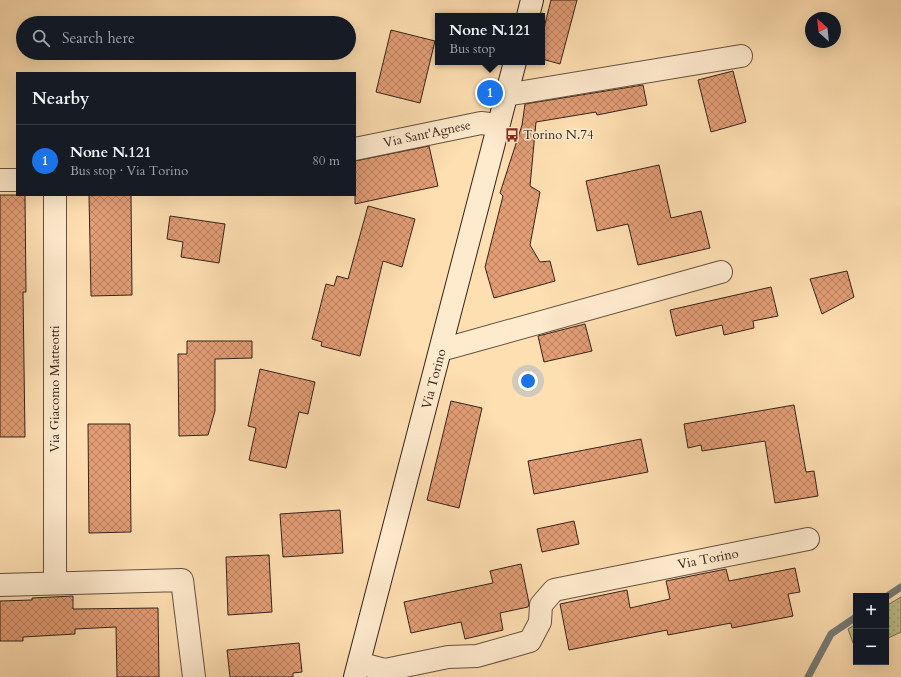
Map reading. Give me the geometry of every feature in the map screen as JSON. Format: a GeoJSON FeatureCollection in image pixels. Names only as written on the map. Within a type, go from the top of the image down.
{"type":"FeatureCollection","features":[{"type":"Feature","properties":{"kind":"street"},"geometry":{"type":"LineString","coordinates":[[529,13],[532,0]]}},
{"type":"Feature","properties":{"kind":"street"},"geometry":{"type":"LineString","coordinates":[[506,95],[741,56]]}},
{"type":"Feature","properties":{"kind":"street","name":"Via Torino"},"geometry":{"type":"LineString","coordinates":[[514,65],[357,670],[385,670],[448,657],[477,656],[530,641],[540,622],[541,605],[554,590],[808,539]]}},
{"type":"Feature","properties":{"kind":"street","name":"Via Sant'Agnese"},"geometry":{"type":"LineString","coordinates":[[356,149],[481,123],[498,125]]}},
{"type":"Feature","properties":{"kind":"street"},"geometry":{"type":"LineString","coordinates":[[0,180],[16,180]]}},
{"type":"Feature","properties":{"kind":"street","name":"Via Giacomo Matteotti"},"geometry":{"type":"LineString","coordinates":[[55,196],[55,583]]}},
{"type":"Feature","properties":{"kind":"street"},"geometry":{"type":"LineString","coordinates":[[441,350],[721,272]]}},
{"type":"Feature","properties":{"kind":"street"},"geometry":{"type":"LineString","coordinates":[[0,585],[182,580],[194,677]]}},
{"type":"Feature","properties":{"kind":"shaded area"},"geometry":{"type":"Polygon","coordinates":[[[901,597],[901,632],[889,638],[889,629],[889,604],[901,597]]]}},
{"type":"Feature","properties":{"kind":"shaded area"},"geometry":{"type":"Polygon","coordinates":[[[853,626],[853,643],[848,629],[853,626]]]}},
{"type":"Feature","properties":{"kind":"building"},"geometry":{"type":"Polygon","coordinates":[[[551,0],[577,0],[560,64],[545,60],[545,24],[551,0]]]}},
{"type":"Feature","properties":{"kind":"building"},"geometry":{"type":"Polygon","coordinates":[[[391,30],[435,41],[420,103],[376,92],[391,30]]]}},
{"type":"Feature","properties":{"kind":"building"},"geometry":{"type":"Polygon","coordinates":[[[733,71],[746,122],[711,132],[698,80],[733,71]]]}},
{"type":"Feature","properties":{"kind":"building"},"geometry":{"type":"Polygon","coordinates":[[[643,85],[647,105],[597,115],[596,112],[536,122],[530,186],[540,192],[530,245],[540,262],[550,261],[555,281],[494,298],[485,267],[503,196],[500,193],[522,125],[525,104],[643,85]]]}},
{"type":"Feature","properties":{"kind":"building"},"geometry":{"type":"Polygon","coordinates":[[[429,146],[438,186],[355,204],[356,161],[429,146]]]}},
{"type":"Feature","properties":{"kind":"building"},"geometry":{"type":"Polygon","coordinates":[[[659,165],[671,218],[701,211],[710,248],[638,265],[628,224],[597,231],[586,181],[659,165]]]}},
{"type":"Feature","properties":{"kind":"building"},"geometry":{"type":"Polygon","coordinates":[[[0,195],[16,195],[25,196],[26,292],[23,292],[25,437],[0,437],[0,195]]]}},
{"type":"Feature","properties":{"kind":"building"},"geometry":{"type":"Polygon","coordinates":[[[89,196],[131,196],[132,295],[91,296],[89,196]]]}},
{"type":"Feature","properties":{"kind":"building"},"geometry":{"type":"Polygon","coordinates":[[[368,206],[415,219],[402,267],[383,261],[360,356],[321,346],[322,342],[312,339],[326,284],[334,286],[337,276],[348,279],[368,206]]]}},
{"type":"Feature","properties":{"kind":"building"},"geometry":{"type":"Polygon","coordinates":[[[170,216],[225,224],[219,263],[181,257],[183,242],[167,239],[170,216]]]}},
{"type":"Feature","properties":{"kind":"building"},"geometry":{"type":"Polygon","coordinates":[[[847,271],[854,297],[822,314],[810,279],[847,271]]]}},
{"type":"Feature","properties":{"kind":"building"},"geometry":{"type":"Polygon","coordinates":[[[771,287],[778,316],[753,321],[754,328],[724,335],[722,325],[676,336],[670,310],[771,287]]]}},
{"type":"Feature","properties":{"kind":"building"},"geometry":{"type":"Polygon","coordinates":[[[585,324],[592,351],[544,362],[538,336],[585,324]]]}},
{"type":"Feature","properties":{"kind":"building"},"geometry":{"type":"Polygon","coordinates":[[[187,341],[252,341],[252,358],[215,359],[215,411],[208,435],[179,436],[178,354],[187,354],[187,341]]]}},
{"type":"Feature","properties":{"kind":"building"},"geometry":{"type":"Polygon","coordinates":[[[260,369],[315,382],[308,414],[299,412],[286,468],[249,460],[256,428],[248,426],[260,369]]]}},
{"type":"Feature","properties":{"kind":"building"},"geometry":{"type":"Polygon","coordinates":[[[451,401],[482,408],[459,508],[427,500],[451,401]]]}},
{"type":"Feature","properties":{"kind":"building"},"geometry":{"type":"Polygon","coordinates":[[[794,405],[806,472],[814,471],[818,496],[775,503],[765,441],[702,451],[701,445],[688,448],[684,424],[794,405]]]}},
{"type":"Feature","properties":{"kind":"building"},"geometry":{"type":"Polygon","coordinates":[[[88,424],[130,424],[131,532],[89,533],[88,424]]]}},
{"type":"Feature","properties":{"kind":"building"},"geometry":{"type":"Polygon","coordinates":[[[641,439],[648,472],[534,494],[528,461],[641,439]]]}},
{"type":"Feature","properties":{"kind":"building"},"geometry":{"type":"Polygon","coordinates":[[[340,510],[343,553],[283,557],[280,514],[340,510]]]}},
{"type":"Feature","properties":{"kind":"building"},"geometry":{"type":"Polygon","coordinates":[[[574,521],[579,544],[542,552],[537,529],[574,521]]]}},
{"type":"Feature","properties":{"kind":"building"},"geometry":{"type":"Polygon","coordinates":[[[269,555],[272,612],[228,615],[226,557],[269,555]]]}},
{"type":"Feature","properties":{"kind":"building"},"geometry":{"type":"Polygon","coordinates":[[[521,564],[529,603],[528,607],[500,613],[503,630],[465,639],[461,622],[411,633],[404,602],[493,583],[490,571],[521,564]]]}},
{"type":"Feature","properties":{"kind":"building"},"geometry":{"type":"Polygon","coordinates":[[[795,568],[800,592],[788,594],[793,616],[732,628],[731,623],[668,635],[667,630],[569,650],[560,604],[627,590],[630,608],[670,599],[666,581],[726,569],[729,581],[795,568]]]}},
{"type":"Feature","properties":{"kind":"building"},"geometry":{"type":"Polygon","coordinates":[[[73,596],[73,609],[158,608],[159,677],[117,677],[116,627],[75,629],[75,634],[23,637],[23,641],[0,641],[0,601],[73,596]]]}},
{"type":"Feature","properties":{"kind":"building"},"geometry":{"type":"Polygon","coordinates":[[[299,643],[302,672],[293,673],[293,677],[230,677],[227,650],[299,643]]]}},
{"type":"Feature","properties":{"kind":"waterway"},"geometry":{"type":"LineString","coordinates":[[889,595],[901,587]]}},
{"type":"Feature","properties":{"kind":"waterway"},"geometry":{"type":"LineString","coordinates":[[808,677],[831,634],[853,619]]}},
{"type":"Feature","properties":{"kind":"place","name":"None N.121"},"geometry":{"type":"Point","coordinates":[490,93]}},
{"type":"Feature","properties":{"kind":"place","name":"Torino N.74"},"geometry":{"type":"Point","coordinates":[512,135]}}]}
